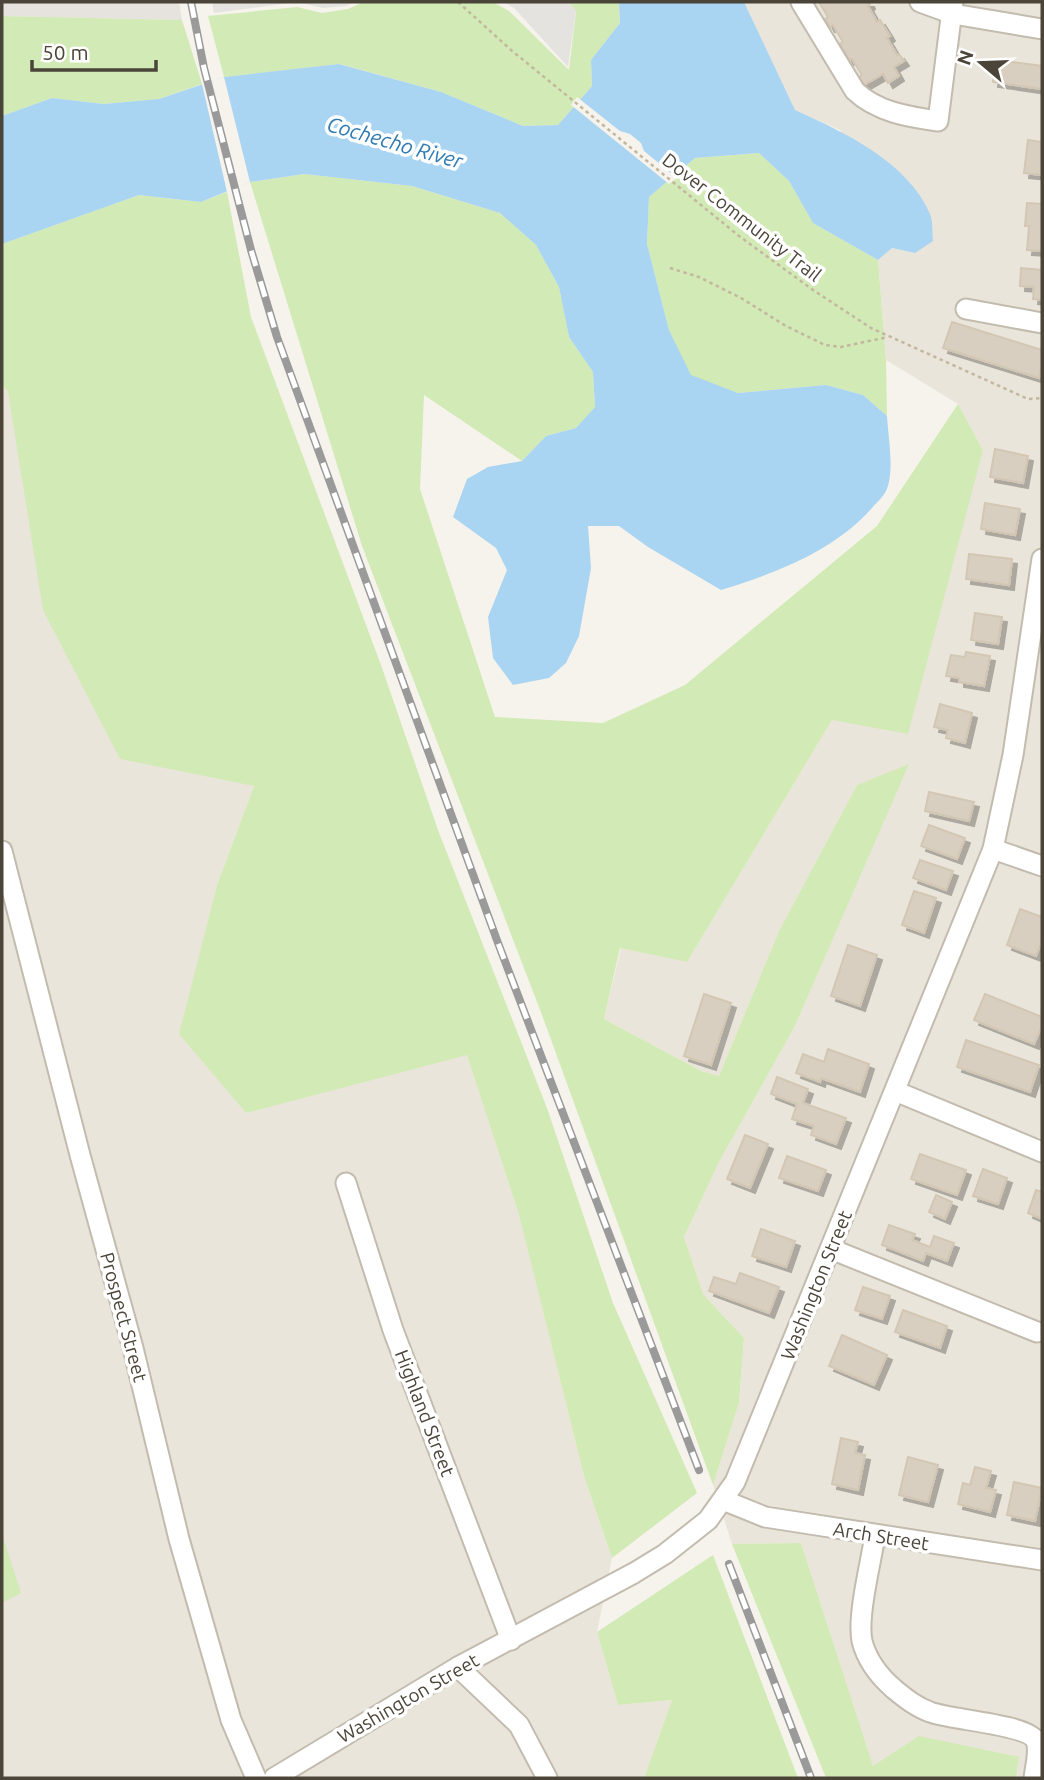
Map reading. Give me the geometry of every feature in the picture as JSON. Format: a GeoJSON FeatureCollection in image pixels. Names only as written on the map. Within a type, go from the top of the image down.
{"type":"FeatureCollection","features":[{"type":"Feature","properties":{"kind":"street"},"geometry":{"type":"LineString","coordinates":[[801,2],[855,91],[862,98],[901,115],[938,121],[953,8]]}},
{"type":"Feature","properties":{"kind":"street"},"geometry":{"type":"LineString","coordinates":[[920,2],[1042,29]]}},
{"type":"Feature","properties":{"kind":"street"},"geometry":{"type":"LineString","coordinates":[[966,309],[1042,323]]}},
{"type":"Feature","properties":{"kind":"street","name":"Washington Street"},"geometry":{"type":"LineString","coordinates":[[274,1778],[458,1667],[666,1554],[708,1520],[723,1500],[745,1462],[993,849],[1009,777],[1042,559]]}},
{"type":"Feature","properties":{"kind":"street"},"geometry":{"type":"LineString","coordinates":[[993,849],[1042,866]]}},
{"type":"Feature","properties":{"kind":"street","name":"Prospect Street"},"geometry":{"type":"LineString","coordinates":[[2,851],[80,1156],[133,1349],[179,1539],[231,1720],[257,1778]]}},
{"type":"Feature","properties":{"kind":"street"},"geometry":{"type":"LineString","coordinates":[[895,1091],[1042,1152]]}},
{"type":"Feature","properties":{"kind":"street","name":"Highland Street"},"geometry":{"type":"LineString","coordinates":[[346,1183],[393,1330],[511,1640]]}},
{"type":"Feature","properties":{"kind":"street"},"geometry":{"type":"LineString","coordinates":[[831,1249],[1037,1332]]}},
{"type":"Feature","properties":{"kind":"street","name":"Arch Street"},"geometry":{"type":"LineString","coordinates":[[723,1500],[765,1517],[1042,1560]]}},
{"type":"Feature","properties":{"kind":"street"},"geometry":{"type":"LineString","coordinates":[[875,1535],[861,1623],[864,1647],[875,1670],[908,1699],[928,1712],[1015,1729],[1031,1735],[1036,1742],[1037,1751],[1034,1778]]}},
{"type":"Feature","properties":{"kind":"street"},"geometry":{"type":"LineString","coordinates":[[458,1667],[519,1725],[547,1778]]}},
{"type":"Feature","properties":{"kind":"path","name":"Dover Community Trail"},"geometry":{"type":"LineString","coordinates":[[458,2],[511,50],[739,236],[832,304],[889,337],[1028,399],[1042,398]]}},
{"type":"Feature","properties":{"kind":"path"},"geometry":{"type":"LineString","coordinates":[[670,268],[699,277],[825,345],[841,347],[889,337]]}},
{"type":"Feature","properties":{"kind":"shaded area"},"geometry":{"type":"Polygon","coordinates":[[[2,2],[179,2],[182,20],[2,16],[2,2]]]}},
{"type":"Feature","properties":{"kind":"shaded area"},"geometry":{"type":"Polygon","coordinates":[[[212,2],[297,2],[214,13],[212,2]]]}},
{"type":"Feature","properties":{"kind":"shaded area"},"geometry":{"type":"Polygon","coordinates":[[[297,2],[354,2],[346,6],[323,8],[297,2]]]}},
{"type":"Feature","properties":{"kind":"shaded area"},"geometry":{"type":"Polygon","coordinates":[[[503,2],[569,2],[576,11],[568,67],[514,8],[503,2]]]}},
{"type":"Feature","properties":{"kind":"shaded area"},"geometry":{"type":"Polygon","coordinates":[[[744,2],[1042,2],[1042,1778],[1016,1778],[1019,1757],[873,1767],[801,1543],[732,1544],[713,1485],[739,1403],[744,1338],[703,1294],[684,1237],[719,1162],[795,1026],[908,765],[857,785],[779,931],[719,1076],[701,1071],[604,1019],[621,948],[687,962],[832,720],[983,450],[958,404],[886,360],[878,260],[892,248],[915,253],[840,130],[795,110],[744,2]]]}},
{"type":"Feature","properties":{"kind":"shaded area"},"geometry":{"type":"Polygon","coordinates":[[[2,385],[254,786],[217,885],[180,1034],[246,1113],[467,1054],[519,1215],[584,1476],[612,1558],[597,1632],[618,1705],[672,1700],[644,1778],[2,1778],[2,385]]]}},
{"type":"Feature","properties":{"kind":"green space"},"geometry":{"type":"Polygon","coordinates":[[[364,2],[493,2],[509,11],[569,70],[576,12],[569,2],[619,2],[620,23],[591,60],[592,86],[558,125],[523,126],[441,92],[340,64],[224,77],[208,16],[297,7],[322,13],[348,9],[364,2]]]}},
{"type":"Feature","properties":{"kind":"green space"},"geometry":{"type":"Polygon","coordinates":[[[2,16],[182,20],[202,84],[159,99],[104,104],[52,98],[2,116],[2,16]]]}},
{"type":"Feature","properties":{"kind":"green space"},"geometry":{"type":"Polygon","coordinates":[[[759,153],[789,181],[813,223],[878,260],[886,360],[887,416],[863,395],[826,385],[738,393],[691,376],[669,330],[647,244],[649,197],[695,158],[759,153]]]}},
{"type":"Feature","properties":{"kind":"green space"},"geometry":{"type":"Polygon","coordinates":[[[304,174],[412,186],[500,213],[536,245],[559,287],[569,337],[593,372],[595,408],[576,428],[546,436],[522,461],[424,395],[420,489],[495,717],[603,723],[685,685],[877,526],[958,404],[983,450],[908,734],[832,720],[687,962],[620,948],[604,1019],[701,1071],[719,1076],[779,931],[857,785],[909,764],[795,1026],[719,1162],[684,1237],[703,1294],[744,1338],[739,1403],[713,1485],[542,1015],[362,546],[250,182],[304,174]]]}},
{"type":"Feature","properties":{"kind":"green space"},"geometry":{"type":"Polygon","coordinates":[[[227,192],[251,317],[381,665],[438,830],[547,1108],[613,1303],[697,1493],[612,1558],[584,1476],[519,1215],[467,1055],[246,1113],[179,1034],[217,885],[254,786],[120,759],[43,610],[8,392],[2,385],[2,244],[139,195],[201,202],[227,192]]]}},
{"type":"Feature","properties":{"kind":"green space"},"geometry":{"type":"Polygon","coordinates":[[[2,1534],[21,1593],[2,1603],[2,1534]]]}},
{"type":"Feature","properties":{"kind":"green space"},"geometry":{"type":"Polygon","coordinates":[[[801,1543],[873,1766],[919,1736],[1019,1757],[1016,1778],[826,1778],[732,1544],[801,1543]]]}},
{"type":"Feature","properties":{"kind":"green space"},"geometry":{"type":"Polygon","coordinates":[[[713,1555],[798,1778],[644,1778],[672,1700],[618,1705],[597,1632],[713,1555]]]}},
{"type":"Feature","properties":{"kind":"water","name":"Cochecho River"},"geometry":{"type":"Polygon","coordinates":[[[619,2],[744,2],[795,110],[834,128],[873,151],[907,179],[930,214],[933,241],[915,253],[892,248],[878,260],[813,223],[789,181],[759,153],[695,158],[649,197],[647,244],[669,330],[691,375],[738,393],[826,385],[863,395],[887,416],[891,464],[889,483],[872,508],[840,537],[782,568],[721,590],[648,547],[619,526],[588,526],[591,568],[579,636],[566,663],[549,678],[513,685],[493,658],[488,617],[507,570],[496,548],[453,517],[467,479],[488,467],[522,461],[546,436],[576,428],[595,407],[593,372],[569,337],[559,287],[536,245],[500,213],[412,186],[304,174],[250,182],[201,202],[139,195],[2,244],[2,116],[52,98],[104,104],[159,99],[224,77],[339,64],[441,92],[523,126],[558,125],[592,86],[591,60],[620,23],[619,2]]]}},
{"type":"Feature","properties":{"kind":"pier"},"geometry":{"type":"Polygon","coordinates":[[[224,77],[250,182],[227,192],[202,84],[224,77]]]}},
{"type":"Feature","properties":{"kind":"pier"},"geometry":{"type":"Polygon","coordinates":[[[577,97],[620,131],[630,134],[641,143],[644,151],[677,178],[669,184],[571,105],[577,97]]]}},
{"type":"Feature","properties":{"kind":"building"},"geometry":{"type":"Polygon","coordinates":[[[819,2],[869,2],[868,6],[877,22],[880,20],[890,36],[887,38],[904,61],[894,67],[899,76],[888,83],[883,74],[864,85],[859,77],[862,75],[852,59],[849,60],[840,44],[843,42],[833,25],[830,27],[825,19],[828,17],[819,2]]]}},
{"type":"Feature","properties":{"kind":"building"},"geometry":{"type":"Polygon","coordinates":[[[996,60],[1042,66],[1042,89],[993,82],[996,60]]]}},
{"type":"Feature","properties":{"kind":"building"},"geometry":{"type":"Polygon","coordinates":[[[1028,140],[1042,142],[1042,175],[1024,173],[1028,140]]]}},
{"type":"Feature","properties":{"kind":"building"},"geometry":{"type":"Polygon","coordinates":[[[1027,203],[1042,204],[1042,251],[1027,250],[1027,203]]]}},
{"type":"Feature","properties":{"kind":"building"},"geometry":{"type":"Polygon","coordinates":[[[1021,268],[1042,270],[1042,300],[1033,299],[1034,287],[1020,286],[1021,268]]]}},
{"type":"Feature","properties":{"kind":"building"},"geometry":{"type":"Polygon","coordinates":[[[952,322],[1042,350],[1039,378],[943,348],[952,322]]]}},
{"type":"Feature","properties":{"kind":"building"},"geometry":{"type":"Polygon","coordinates":[[[995,449],[1028,456],[1023,483],[990,477],[995,449]]]}},
{"type":"Feature","properties":{"kind":"building"},"geometry":{"type":"Polygon","coordinates":[[[985,503],[1020,509],[1015,535],[981,529],[985,503]]]}},
{"type":"Feature","properties":{"kind":"building"},"geometry":{"type":"Polygon","coordinates":[[[969,554],[1012,559],[1009,585],[966,579],[969,554]]]}},
{"type":"Feature","properties":{"kind":"building"},"geometry":{"type":"Polygon","coordinates":[[[975,613],[1002,617],[998,644],[971,640],[975,613]]]}},
{"type":"Feature","properties":{"kind":"building"},"geometry":{"type":"Polygon","coordinates":[[[966,652],[990,656],[984,686],[959,682],[959,678],[946,676],[951,655],[965,657],[966,652]]]}},
{"type":"Feature","properties":{"kind":"building"},"geometry":{"type":"Polygon","coordinates":[[[940,704],[972,713],[965,743],[946,738],[948,730],[934,727],[940,704]]]}},
{"type":"Feature","properties":{"kind":"building"},"geometry":{"type":"Polygon","coordinates":[[[929,792],[974,802],[969,821],[925,811],[929,792]]]}},
{"type":"Feature","properties":{"kind":"building"},"geometry":{"type":"Polygon","coordinates":[[[929,825],[965,838],[957,859],[921,846],[929,825]]]}},
{"type":"Feature","properties":{"kind":"building"},"geometry":{"type":"Polygon","coordinates":[[[920,860],[953,871],[946,890],[913,878],[920,860]]]}},
{"type":"Feature","properties":{"kind":"building"},"geometry":{"type":"Polygon","coordinates":[[[914,891],[936,898],[924,933],[902,925],[914,891]]]}},
{"type":"Feature","properties":{"kind":"building"},"geometry":{"type":"Polygon","coordinates":[[[1020,909],[1042,917],[1042,940],[1036,956],[1007,945],[1020,909]]]}},
{"type":"Feature","properties":{"kind":"building"},"geometry":{"type":"Polygon","coordinates":[[[848,945],[877,955],[860,1006],[831,996],[848,945]]]}},
{"type":"Feature","properties":{"kind":"building"},"geometry":{"type":"Polygon","coordinates":[[[704,994],[731,1003],[711,1065],[684,1056],[704,994]]]}},
{"type":"Feature","properties":{"kind":"building"},"geometry":{"type":"Polygon","coordinates":[[[985,994],[1042,1017],[1042,1031],[1040,1030],[1034,1044],[974,1020],[985,994]]]}},
{"type":"Feature","properties":{"kind":"building"},"geometry":{"type":"Polygon","coordinates":[[[966,1040],[1039,1065],[1030,1092],[957,1067],[966,1040]]]}},
{"type":"Feature","properties":{"kind":"building"},"geometry":{"type":"Polygon","coordinates":[[[828,1049],[869,1064],[860,1092],[821,1078],[820,1082],[796,1073],[803,1054],[824,1062],[828,1049]]]}},
{"type":"Feature","properties":{"kind":"building"},"geometry":{"type":"Polygon","coordinates":[[[777,1077],[808,1089],[803,1103],[846,1118],[836,1144],[811,1135],[814,1126],[792,1119],[797,1104],[771,1094],[777,1077]]]}},
{"type":"Feature","properties":{"kind":"building"},"geometry":{"type":"Polygon","coordinates":[[[745,1135],[768,1144],[750,1188],[727,1179],[745,1135]]]}},
{"type":"Feature","properties":{"kind":"building"},"geometry":{"type":"Polygon","coordinates":[[[920,1154],[966,1170],[957,1195],[911,1179],[920,1154]]]}},
{"type":"Feature","properties":{"kind":"building"},"geometry":{"type":"Polygon","coordinates":[[[787,1156],[826,1170],[818,1191],[779,1178],[787,1156]]]}},
{"type":"Feature","properties":{"kind":"building"},"geometry":{"type":"Polygon","coordinates":[[[983,1169],[1007,1178],[998,1204],[973,1196],[983,1169]]]}},
{"type":"Feature","properties":{"kind":"building"},"geometry":{"type":"Polygon","coordinates":[[[1036,1190],[1042,1192],[1042,1219],[1028,1213],[1036,1190]]]}},
{"type":"Feature","properties":{"kind":"building"},"geometry":{"type":"Polygon","coordinates":[[[936,1195],[952,1202],[945,1219],[929,1212],[936,1195]]]}},
{"type":"Feature","properties":{"kind":"building"},"geometry":{"type":"Polygon","coordinates":[[[889,1225],[915,1234],[912,1240],[930,1247],[934,1236],[954,1243],[947,1261],[926,1253],[923,1261],[882,1245],[889,1225]]]}},
{"type":"Feature","properties":{"kind":"building"},"geometry":{"type":"Polygon","coordinates":[[[761,1229],[795,1241],[786,1267],[752,1256],[761,1229]]]}},
{"type":"Feature","properties":{"kind":"building"},"geometry":{"type":"Polygon","coordinates":[[[740,1273],[779,1287],[769,1313],[709,1291],[714,1277],[736,1284],[740,1273]]]}},
{"type":"Feature","properties":{"kind":"building"},"geometry":{"type":"Polygon","coordinates":[[[863,1287],[890,1296],[882,1319],[855,1310],[863,1287]]]}},
{"type":"Feature","properties":{"kind":"building"},"geometry":{"type":"Polygon","coordinates":[[[903,1310],[947,1326],[940,1348],[895,1332],[903,1310]]]}},
{"type":"Feature","properties":{"kind":"building"},"geometry":{"type":"Polygon","coordinates":[[[842,1335],[887,1355],[874,1385],[829,1366],[842,1335]]]}},
{"type":"Feature","properties":{"kind":"building"},"geometry":{"type":"Polygon","coordinates":[[[841,1438],[858,1442],[855,1453],[865,1455],[858,1490],[832,1484],[841,1438]]]}},
{"type":"Feature","properties":{"kind":"building"},"geometry":{"type":"Polygon","coordinates":[[[908,1457],[938,1465],[928,1502],[899,1495],[908,1457]]]}},
{"type":"Feature","properties":{"kind":"building"},"geometry":{"type":"Polygon","coordinates":[[[975,1467],[991,1471],[986,1488],[996,1490],[990,1512],[958,1504],[963,1483],[970,1485],[975,1467]]]}},
{"type":"Feature","properties":{"kind":"building"},"geometry":{"type":"Polygon","coordinates":[[[1014,1482],[1042,1488],[1035,1521],[1007,1515],[1014,1482]]]}},
{"type":"Feature","properties":{"kind":"railway"},"geometry":{"type":"LineString","coordinates":[[191,2],[204,68],[251,250],[277,337],[498,943],[699,1470]]}},
{"type":"Feature","properties":{"kind":"railway"},"geometry":{"type":"LineString","coordinates":[[729,1564],[811,1778]]}}]}
